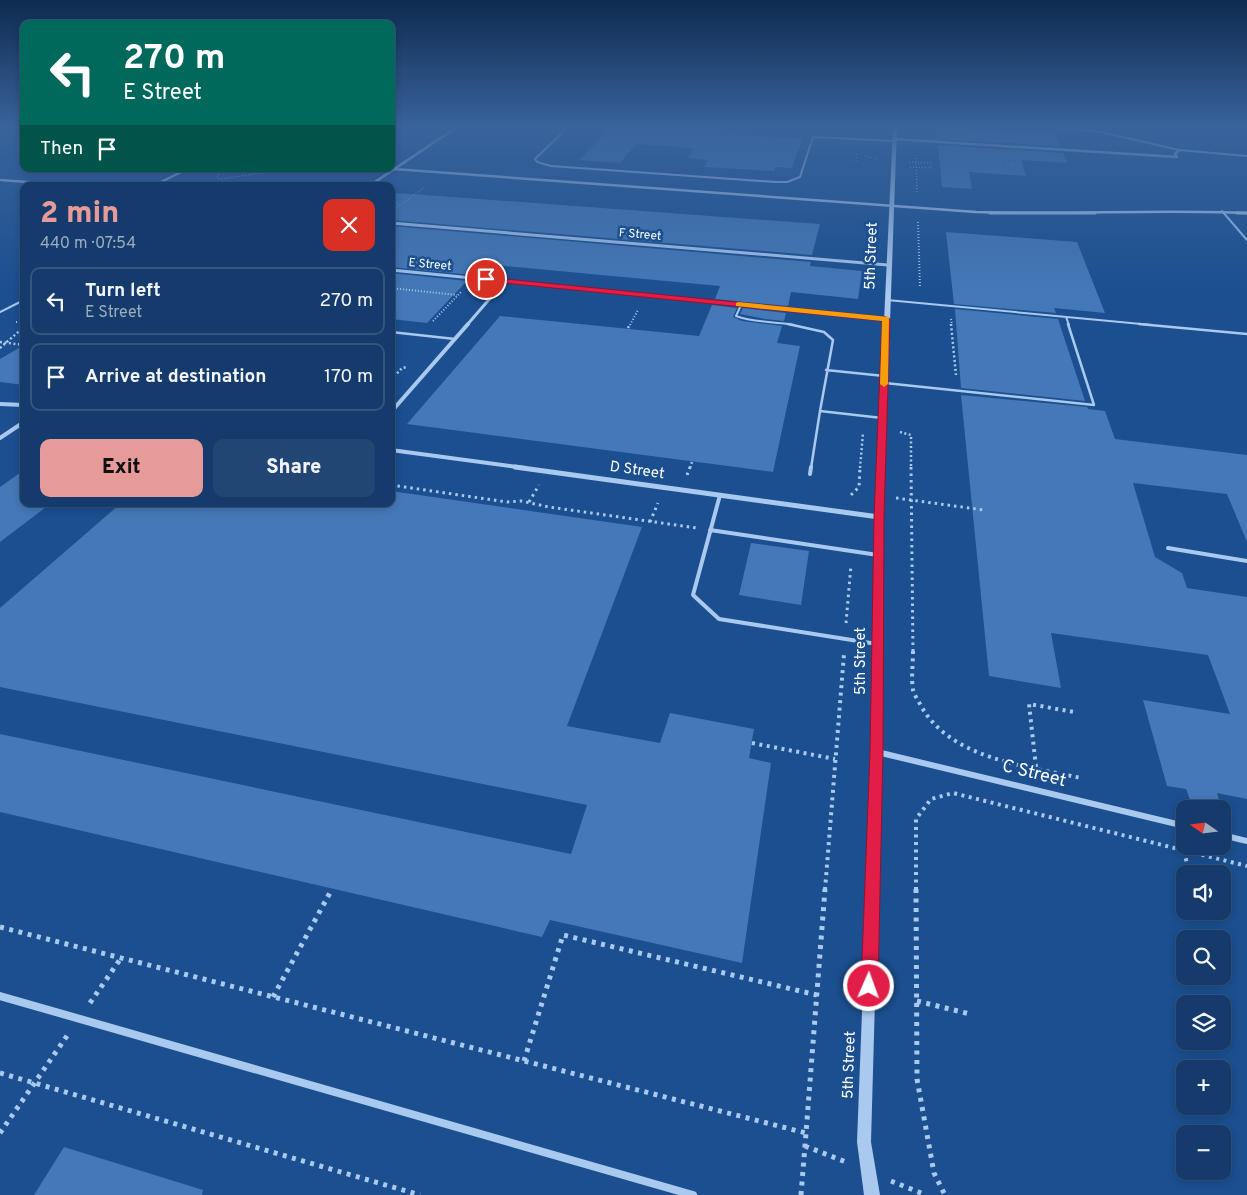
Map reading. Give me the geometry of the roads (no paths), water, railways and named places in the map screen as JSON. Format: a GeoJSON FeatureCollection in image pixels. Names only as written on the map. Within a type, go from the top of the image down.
{"type":"FeatureCollection","features":[{"type":"Feature","properties":{"kind":"street"},"geometry":{"type":"LineString","coordinates":[[579,183],[1025,214],[1170,210],[1247,213]]}},
{"type":"Feature","properties":{"kind":"street","name":"5th Street"},"geometry":{"type":"LineString","coordinates":[[872,1195],[864,1142],[877,752],[879,496],[892,183]]}},
{"type":"Feature","properties":{"kind":"street","name":"F Street"},"geometry":{"type":"LineString","coordinates":[[395,223],[888,265]]}},
{"type":"Feature","properties":{"kind":"street","name":"E Street"},"geometry":{"type":"LineString","coordinates":[[395,270],[886,319]]}},
{"type":"Feature","properties":{"kind":"street"},"geometry":{"type":"LineString","coordinates":[[395,407],[506,281]]}},
{"type":"Feature","properties":{"kind":"street"},"geometry":{"type":"LineString","coordinates":[[0,404],[20,405]]}},
{"type":"Feature","properties":{"kind":"street"},"geometry":{"type":"LineString","coordinates":[[0,438],[20,425]]}},
{"type":"Feature","properties":{"kind":"street","name":"D Street"},"geometry":{"type":"LineString","coordinates":[[395,451],[879,517]]}},
{"type":"Feature","properties":{"kind":"street","name":"C Street"},"geometry":{"type":"LineString","coordinates":[[877,752],[1176,824]]}},
{"type":"Feature","properties":{"kind":"street"},"geometry":{"type":"LineString","coordinates":[[1231,837],[1247,841]]}},
{"type":"Feature","properties":{"kind":"street"},"geometry":{"type":"LineString","coordinates":[[0,996],[693,1195]]}},
{"type":"Feature","properties":{"kind":"lane"},"geometry":{"type":"LineString","coordinates":[[1222,211],[1247,240]]}},
{"type":"Feature","properties":{"kind":"lane"},"geometry":{"type":"LineString","coordinates":[[887,300],[1247,334]]}},
{"type":"Feature","properties":{"kind":"lane"},"geometry":{"type":"LineString","coordinates":[[0,312],[20,302]]}},
{"type":"Feature","properties":{"kind":"lane"},"geometry":{"type":"LineString","coordinates":[[741,305],[736,316],[746,320],[780,322],[824,332],[833,340],[826,370],[810,474]]}},
{"type":"Feature","properties":{"kind":"lane"},"geometry":{"type":"LineString","coordinates":[[826,370],[1094,405],[1066,317]]}},
{"type":"Feature","properties":{"kind":"lane"},"geometry":{"type":"LineString","coordinates":[[395,332],[455,339]]}},
{"type":"Feature","properties":{"kind":"lane"},"geometry":{"type":"LineString","coordinates":[[820,411],[882,418]]}},
{"type":"Feature","properties":{"kind":"lane"},"geometry":{"type":"LineString","coordinates":[[720,495],[693,595],[719,619],[877,644]]}},
{"type":"Feature","properties":{"kind":"lane"},"geometry":{"type":"LineString","coordinates":[[711,529],[878,555]]}},
{"type":"Feature","properties":{"kind":"lane"},"geometry":{"type":"LineString","coordinates":[[1168,548],[1247,561]]}}]}
